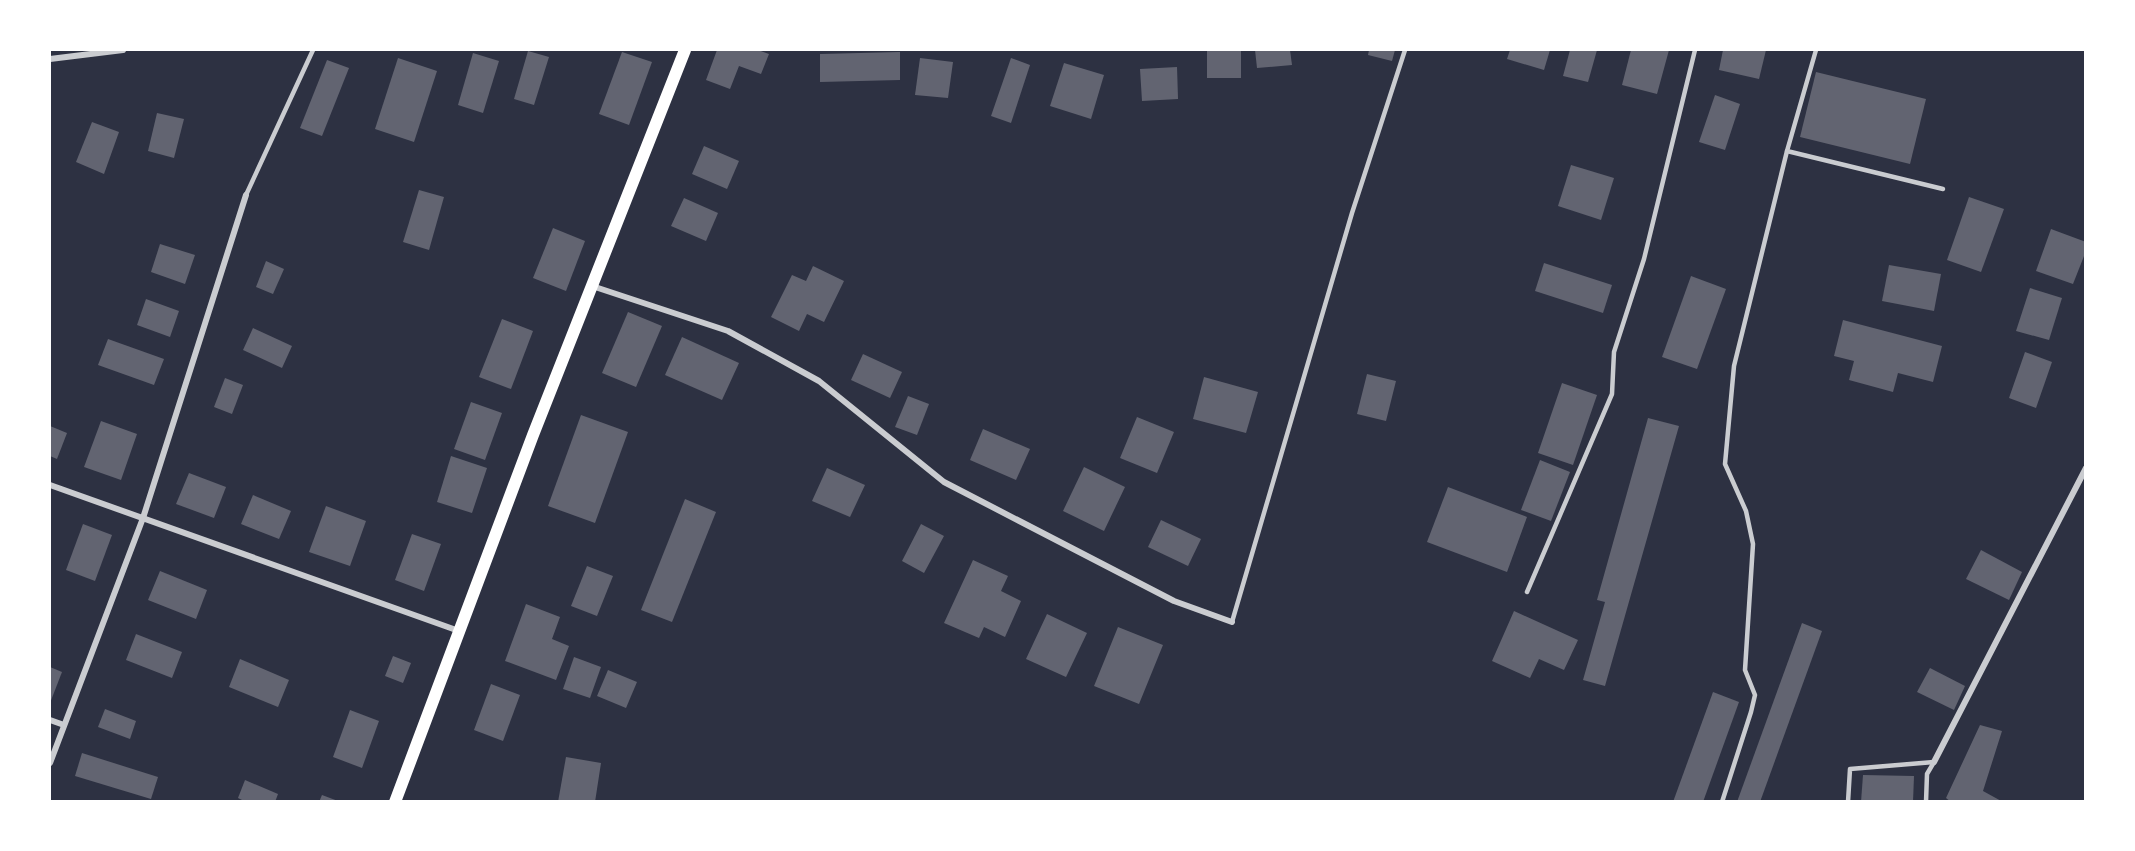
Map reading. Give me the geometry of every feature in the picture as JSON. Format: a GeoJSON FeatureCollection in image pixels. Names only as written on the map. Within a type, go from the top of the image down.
{"type":"FeatureCollection","features":[{"type":"Feature","properties":{"kind":"main road"},"geometry":{"type":"LineString","coordinates":[[395,801],[685,50]]}},
{"type":"Feature","properties":{"kind":"street"},"geometry":{"type":"LineString","coordinates":[[50,59],[123,50]]}},
{"type":"Feature","properties":{"kind":"street"},"geometry":{"type":"LineString","coordinates":[[50,763],[143,518],[246,195]]}},
{"type":"Feature","properties":{"kind":"street"},"geometry":{"type":"LineString","coordinates":[[592,286],[728,331],[819,381],[944,482],[1174,602],[1232,622]]}},
{"type":"Feature","properties":{"kind":"street"},"geometry":{"type":"LineString","coordinates":[[1934,762],[2085,468]]}},
{"type":"Feature","properties":{"kind":"street"},"geometry":{"type":"LineString","coordinates":[[50,485],[459,631]]}},
{"type":"Feature","properties":{"kind":"street"},"geometry":{"type":"LineString","coordinates":[[50,720],[64,725]]}},
{"type":"Feature","properties":{"kind":"lane"},"geometry":{"type":"LineString","coordinates":[[246,195],[313,50]]}},
{"type":"Feature","properties":{"kind":"lane"},"geometry":{"type":"LineString","coordinates":[[1232,622],[1352,213],[1405,50]]}},
{"type":"Feature","properties":{"kind":"lane"},"geometry":{"type":"LineString","coordinates":[[1527,592],[1612,394],[1614,352],[1644,259],[1695,50]]}},
{"type":"Feature","properties":{"kind":"lane"},"geometry":{"type":"LineString","coordinates":[[1722,801],[1755,695],[1745,669],[1753,544],[1746,511],[1725,464],[1734,366],[1787,151],[1816,50]]}},
{"type":"Feature","properties":{"kind":"lane"},"geometry":{"type":"LineString","coordinates":[[1787,151],[1943,189]]}},
{"type":"Feature","properties":{"kind":"lane"},"geometry":{"type":"LineString","coordinates":[[1848,801],[1850,769],[1934,762]]}},
{"type":"Feature","properties":{"kind":"lane"},"geometry":{"type":"LineString","coordinates":[[1926,801],[1927,774],[1934,762]]}},
{"type":"Feature","properties":{"kind":"building"},"geometry":{"type":"Polygon","coordinates":[[[717,50],[758,50],[769,54],[761,74],[739,66],[730,89],[706,80],[717,50]]]}},
{"type":"Feature","properties":{"kind":"building"},"geometry":{"type":"Polygon","coordinates":[[[1207,50],[1241,50],[1241,78],[1207,78],[1207,50]]]}},
{"type":"Feature","properties":{"kind":"building"},"geometry":{"type":"Polygon","coordinates":[[[1255,50],[1290,50],[1292,65],[1257,68],[1255,50]]]}},
{"type":"Feature","properties":{"kind":"building"},"geometry":{"type":"Polygon","coordinates":[[[1369,50],[1395,50],[1392,61],[1368,55],[1369,50]]]}},
{"type":"Feature","properties":{"kind":"building"},"geometry":{"type":"Polygon","coordinates":[[[1510,50],[1550,50],[1544,70],[1507,59],[1510,50]]]}},
{"type":"Feature","properties":{"kind":"building"},"geometry":{"type":"Polygon","coordinates":[[[1570,50],[1597,50],[1588,82],[1563,76],[1570,50]]]}},
{"type":"Feature","properties":{"kind":"building"},"geometry":{"type":"Polygon","coordinates":[[[1631,50],[1669,50],[1657,94],[1622,85],[1631,50]]]}},
{"type":"Feature","properties":{"kind":"building"},"geometry":{"type":"Polygon","coordinates":[[[1723,50],[1766,50],[1759,79],[1719,70],[1723,50]]]}},
{"type":"Feature","properties":{"kind":"building"},"geometry":{"type":"Polygon","coordinates":[[[528,51],[549,57],[534,105],[514,99],[528,51]]]}},
{"type":"Feature","properties":{"kind":"building"},"geometry":{"type":"Polygon","coordinates":[[[622,52],[652,62],[629,125],[599,114],[622,52]]]}},
{"type":"Feature","properties":{"kind":"building"},"geometry":{"type":"Polygon","coordinates":[[[900,52],[900,80],[820,82],[820,54],[900,52]]]}},
{"type":"Feature","properties":{"kind":"building"},"geometry":{"type":"Polygon","coordinates":[[[473,53],[499,61],[483,113],[458,105],[473,53]]]}},
{"type":"Feature","properties":{"kind":"building"},"geometry":{"type":"Polygon","coordinates":[[[398,58],[437,71],[414,142],[375,129],[398,58]]]}},
{"type":"Feature","properties":{"kind":"building"},"geometry":{"type":"Polygon","coordinates":[[[920,58],[953,62],[948,98],[915,95],[920,58]]]}},
{"type":"Feature","properties":{"kind":"building"},"geometry":{"type":"Polygon","coordinates":[[[1011,58],[1030,65],[1011,123],[991,116],[1011,58]]]}},
{"type":"Feature","properties":{"kind":"building"},"geometry":{"type":"Polygon","coordinates":[[[327,60],[349,68],[322,136],[300,128],[327,60]]]}},
{"type":"Feature","properties":{"kind":"building"},"geometry":{"type":"Polygon","coordinates":[[[1064,63],[1104,75],[1091,119],[1050,106],[1064,63]]]}},
{"type":"Feature","properties":{"kind":"building"},"geometry":{"type":"Polygon","coordinates":[[[1177,67],[1178,99],[1142,101],[1140,69],[1177,67]]]}},
{"type":"Feature","properties":{"kind":"building"},"geometry":{"type":"Polygon","coordinates":[[[1816,72],[1926,99],[1910,164],[1800,137],[1816,72]]]}},
{"type":"Feature","properties":{"kind":"building"},"geometry":{"type":"Polygon","coordinates":[[[1715,95],[1740,104],[1725,150],[1699,142],[1715,95]]]}},
{"type":"Feature","properties":{"kind":"building"},"geometry":{"type":"Polygon","coordinates":[[[157,113],[184,119],[174,158],[148,151],[157,113]]]}},
{"type":"Feature","properties":{"kind":"building"},"geometry":{"type":"Polygon","coordinates":[[[92,122],[119,132],[104,174],[76,162],[92,122]]]}},
{"type":"Feature","properties":{"kind":"building"},"geometry":{"type":"Polygon","coordinates":[[[704,146],[739,161],[727,189],[692,174],[704,146]]]}},
{"type":"Feature","properties":{"kind":"building"},"geometry":{"type":"Polygon","coordinates":[[[1571,165],[1614,178],[1601,220],[1558,206],[1571,165]]]}},
{"type":"Feature","properties":{"kind":"building"},"geometry":{"type":"Polygon","coordinates":[[[419,190],[444,197],[429,250],[403,242],[419,190]]]}},
{"type":"Feature","properties":{"kind":"building"},"geometry":{"type":"Polygon","coordinates":[[[1969,197],[2004,209],[1981,272],[1947,260],[1969,197]]]}},
{"type":"Feature","properties":{"kind":"building"},"geometry":{"type":"Polygon","coordinates":[[[684,198],[718,213],[706,241],[671,226],[684,198]]]}},
{"type":"Feature","properties":{"kind":"building"},"geometry":{"type":"Polygon","coordinates":[[[553,228],[585,241],[566,291],[533,278],[553,228]]]}},
{"type":"Feature","properties":{"kind":"building"},"geometry":{"type":"Polygon","coordinates":[[[2051,229],[2086,242],[2086,251],[2073,284],[2036,271],[2051,229]]]}},
{"type":"Feature","properties":{"kind":"building"},"geometry":{"type":"Polygon","coordinates":[[[160,244],[195,255],[185,284],[151,272],[160,244]]]}},
{"type":"Feature","properties":{"kind":"building"},"geometry":{"type":"Polygon","coordinates":[[[266,261],[284,269],[273,294],[256,287],[266,261]]]}},
{"type":"Feature","properties":{"kind":"building"},"geometry":{"type":"Polygon","coordinates":[[[1544,263],[1612,285],[1603,313],[1535,291],[1544,263]]]}},
{"type":"Feature","properties":{"kind":"building"},"geometry":{"type":"Polygon","coordinates":[[[1889,265],[1941,274],[1934,311],[1882,301],[1889,265]]]}},
{"type":"Feature","properties":{"kind":"building"},"geometry":{"type":"Polygon","coordinates":[[[813,266],[844,281],[824,322],[807,314],[799,331],[771,317],[792,275],[806,281],[813,266]]]}},
{"type":"Feature","properties":{"kind":"building"},"geometry":{"type":"Polygon","coordinates":[[[1691,276],[1726,289],[1697,369],[1662,357],[1691,276]]]}},
{"type":"Feature","properties":{"kind":"building"},"geometry":{"type":"Polygon","coordinates":[[[2030,288],[2062,298],[2049,340],[2016,331],[2030,288]]]}},
{"type":"Feature","properties":{"kind":"building"},"geometry":{"type":"Polygon","coordinates":[[[146,299],[179,311],[170,337],[137,325],[146,299]]]}},
{"type":"Feature","properties":{"kind":"building"},"geometry":{"type":"Polygon","coordinates":[[[628,312],[662,326],[636,387],[602,373],[628,312]]]}},
{"type":"Feature","properties":{"kind":"building"},"geometry":{"type":"Polygon","coordinates":[[[502,319],[533,331],[511,389],[479,377],[502,319]]]}},
{"type":"Feature","properties":{"kind":"building"},"geometry":{"type":"Polygon","coordinates":[[[1843,320],[1942,346],[1933,382],[1898,373],[1893,392],[1849,380],[1854,361],[1834,356],[1843,320]]]}},
{"type":"Feature","properties":{"kind":"building"},"geometry":{"type":"Polygon","coordinates":[[[253,328],[292,346],[282,368],[243,350],[253,328]]]}},
{"type":"Feature","properties":{"kind":"building"},"geometry":{"type":"Polygon","coordinates":[[[682,337],[739,363],[722,400],[665,375],[682,337]]]}},
{"type":"Feature","properties":{"kind":"building"},"geometry":{"type":"Polygon","coordinates":[[[108,339],[164,359],[154,385],[98,365],[108,339]]]}},
{"type":"Feature","properties":{"kind":"building"},"geometry":{"type":"Polygon","coordinates":[[[2025,352],[2052,362],[2036,408],[2009,398],[2025,352]]]}},
{"type":"Feature","properties":{"kind":"building"},"geometry":{"type":"Polygon","coordinates":[[[863,354],[902,372],[890,398],[851,380],[863,354]]]}},
{"type":"Feature","properties":{"kind":"building"},"geometry":{"type":"Polygon","coordinates":[[[1367,374],[1396,381],[1386,421],[1357,414],[1367,374]]]}},
{"type":"Feature","properties":{"kind":"building"},"geometry":{"type":"Polygon","coordinates":[[[1204,377],[1258,392],[1246,433],[1193,419],[1204,377]]]}},
{"type":"Feature","properties":{"kind":"building"},"geometry":{"type":"Polygon","coordinates":[[[225,378],[243,385],[232,414],[214,407],[225,378]]]}},
{"type":"Feature","properties":{"kind":"building"},"geometry":{"type":"Polygon","coordinates":[[[1562,383],[1597,395],[1573,465],[1538,453],[1562,383]]]}},
{"type":"Feature","properties":{"kind":"building"},"geometry":{"type":"Polygon","coordinates":[[[908,396],[929,404],[917,435],[895,427],[908,396]]]}},
{"type":"Feature","properties":{"kind":"building"},"geometry":{"type":"Polygon","coordinates":[[[471,402],[502,413],[485,460],[454,449],[471,402]]]}},
{"type":"Feature","properties":{"kind":"building"},"geometry":{"type":"Polygon","coordinates":[[[581,415],[628,432],[595,523],[548,506],[581,415]]]}},
{"type":"Feature","properties":{"kind":"building"},"geometry":{"type":"Polygon","coordinates":[[[1137,417],[1174,432],[1157,473],[1120,458],[1137,417]]]}},
{"type":"Feature","properties":{"kind":"building"},"geometry":{"type":"Polygon","coordinates":[[[1648,418],[1679,426],[1605,686],[1583,680],[1605,602],[1597,600],[1648,418]]]}},
{"type":"Feature","properties":{"kind":"building"},"geometry":{"type":"Polygon","coordinates":[[[101,421],[137,434],[121,480],[84,467],[101,421]]]}},
{"type":"Feature","properties":{"kind":"building"},"geometry":{"type":"Polygon","coordinates":[[[50,426],[67,433],[57,459],[50,456],[50,426]]]}},
{"type":"Feature","properties":{"kind":"building"},"geometry":{"type":"Polygon","coordinates":[[[983,429],[1030,449],[1016,480],[970,460],[983,429]]]}},
{"type":"Feature","properties":{"kind":"building"},"geometry":{"type":"Polygon","coordinates":[[[451,456],[487,468],[472,513],[437,502],[451,456]]]}},
{"type":"Feature","properties":{"kind":"building"},"geometry":{"type":"Polygon","coordinates":[[[1540,460],[1570,472],[1551,521],[1521,510],[1540,460]]]}},
{"type":"Feature","properties":{"kind":"building"},"geometry":{"type":"Polygon","coordinates":[[[1084,467],[1125,487],[1104,531],[1063,511],[1084,467]]]}},
{"type":"Feature","properties":{"kind":"building"},"geometry":{"type":"Polygon","coordinates":[[[827,468],[865,485],[850,517],[812,501],[827,468]]]}},
{"type":"Feature","properties":{"kind":"building"},"geometry":{"type":"Polygon","coordinates":[[[189,473],[226,487],[214,518],[176,504],[189,473]]]}},
{"type":"Feature","properties":{"kind":"building"},"geometry":{"type":"Polygon","coordinates":[[[1448,487],[1527,517],[1507,572],[1427,542],[1448,487]]]}},
{"type":"Feature","properties":{"kind":"building"},"geometry":{"type":"Polygon","coordinates":[[[253,495],[291,511],[279,539],[241,524],[253,495]]]}},
{"type":"Feature","properties":{"kind":"building"},"geometry":{"type":"Polygon","coordinates":[[[685,499],[716,512],[672,622],[641,610],[685,499]]]}},
{"type":"Feature","properties":{"kind":"building"},"geometry":{"type":"Polygon","coordinates":[[[326,506],[366,521],[350,566],[309,552],[326,506]]]}},
{"type":"Feature","properties":{"kind":"building"},"geometry":{"type":"Polygon","coordinates":[[[1161,520],[1201,539],[1188,566],[1148,547],[1161,520]]]}},
{"type":"Feature","properties":{"kind":"building"},"geometry":{"type":"Polygon","coordinates":[[[83,524],[112,535],[95,581],[66,570],[83,524]]]}},
{"type":"Feature","properties":{"kind":"building"},"geometry":{"type":"Polygon","coordinates":[[[921,524],[944,536],[924,573],[902,561],[921,524]]]}},
{"type":"Feature","properties":{"kind":"building"},"geometry":{"type":"Polygon","coordinates":[[[412,534],[441,544],[424,591],[395,580],[412,534]]]}},
{"type":"Feature","properties":{"kind":"building"},"geometry":{"type":"Polygon","coordinates":[[[1981,550],[2022,572],[2009,600],[1966,579],[1981,550]]]}},
{"type":"Feature","properties":{"kind":"building"},"geometry":{"type":"Polygon","coordinates":[[[973,560],[1008,576],[1001,591],[1021,601],[1005,637],[984,627],[979,638],[944,623],[973,560]]]}},
{"type":"Feature","properties":{"kind":"building"},"geometry":{"type":"Polygon","coordinates":[[[587,566],[613,576],[597,616],[571,606],[587,566]]]}},
{"type":"Feature","properties":{"kind":"building"},"geometry":{"type":"Polygon","coordinates":[[[160,571],[207,590],[196,619],[148,600],[160,571]]]}},
{"type":"Feature","properties":{"kind":"building"},"geometry":{"type":"Polygon","coordinates":[[[526,604],[560,617],[552,639],[569,646],[556,680],[505,661],[526,604]]]}},
{"type":"Feature","properties":{"kind":"building"},"geometry":{"type":"Polygon","coordinates":[[[1514,611],[1578,640],[1564,670],[1539,659],[1530,678],[1492,661],[1514,611]]]}},
{"type":"Feature","properties":{"kind":"building"},"geometry":{"type":"Polygon","coordinates":[[[1047,614],[1087,633],[1066,677],[1026,659],[1047,614]]]}},
{"type":"Feature","properties":{"kind":"building"},"geometry":{"type":"Polygon","coordinates":[[[1802,623],[1822,631],[1760,802],[1737,802],[1802,623]]]}},
{"type":"Feature","properties":{"kind":"building"},"geometry":{"type":"Polygon","coordinates":[[[1118,627],[1163,645],[1139,704],[1094,686],[1118,627]]]}},
{"type":"Feature","properties":{"kind":"building"},"geometry":{"type":"Polygon","coordinates":[[[136,634],[182,652],[172,678],[126,660],[136,634]]]}},
{"type":"Feature","properties":{"kind":"building"},"geometry":{"type":"Polygon","coordinates":[[[393,656],[411,663],[403,683],[385,676],[393,656]]]}},
{"type":"Feature","properties":{"kind":"building"},"geometry":{"type":"Polygon","coordinates":[[[574,657],[601,667],[590,698],[563,689],[574,657]]]}},
{"type":"Feature","properties":{"kind":"building"},"geometry":{"type":"Polygon","coordinates":[[[240,659],[289,680],[278,707],[229,687],[240,659]]]}},
{"type":"Feature","properties":{"kind":"building"},"geometry":{"type":"Polygon","coordinates":[[[50,667],[62,672],[50,703],[50,667]]]}},
{"type":"Feature","properties":{"kind":"building"},"geometry":{"type":"Polygon","coordinates":[[[1930,668],[1965,686],[1954,710],[1917,692],[1930,668]]]}},
{"type":"Feature","properties":{"kind":"building"},"geometry":{"type":"Polygon","coordinates":[[[608,670],[637,682],[626,708],[597,696],[608,670]]]}},
{"type":"Feature","properties":{"kind":"building"},"geometry":{"type":"Polygon","coordinates":[[[491,684],[520,695],[503,741],[474,730],[491,684]]]}},
{"type":"Feature","properties":{"kind":"building"},"geometry":{"type":"Polygon","coordinates":[[[1713,692],[1739,702],[1703,802],[1673,802],[1713,692]]]}},
{"type":"Feature","properties":{"kind":"building"},"geometry":{"type":"Polygon","coordinates":[[[105,709],[136,721],[130,739],[98,727],[105,709]]]}},
{"type":"Feature","properties":{"kind":"building"},"geometry":{"type":"Polygon","coordinates":[[[350,710],[379,721],[362,768],[333,757],[350,710]]]}},
{"type":"Feature","properties":{"kind":"building"},"geometry":{"type":"Polygon","coordinates":[[[1980,725],[2002,731],[1983,791],[2003,802],[1951,802],[1946,798],[1980,725]]]}},
{"type":"Feature","properties":{"kind":"building"},"geometry":{"type":"Polygon","coordinates":[[[82,753],[158,777],[151,799],[75,776],[82,753]]]}},
{"type":"Feature","properties":{"kind":"building"},"geometry":{"type":"Polygon","coordinates":[[[566,757],[601,763],[595,802],[558,802],[566,757]]]}},
{"type":"Feature","properties":{"kind":"building"},"geometry":{"type":"Polygon","coordinates":[[[1863,775],[1914,776],[1913,802],[1861,802],[1863,775]]]}},
{"type":"Feature","properties":{"kind":"building"},"geometry":{"type":"Polygon","coordinates":[[[245,780],[278,794],[275,802],[246,802],[238,798],[245,780]]]}},
{"type":"Feature","properties":{"kind":"building"},"geometry":{"type":"Polygon","coordinates":[[[322,795],[338,801],[338,802],[319,802],[322,795]]]}}]}
